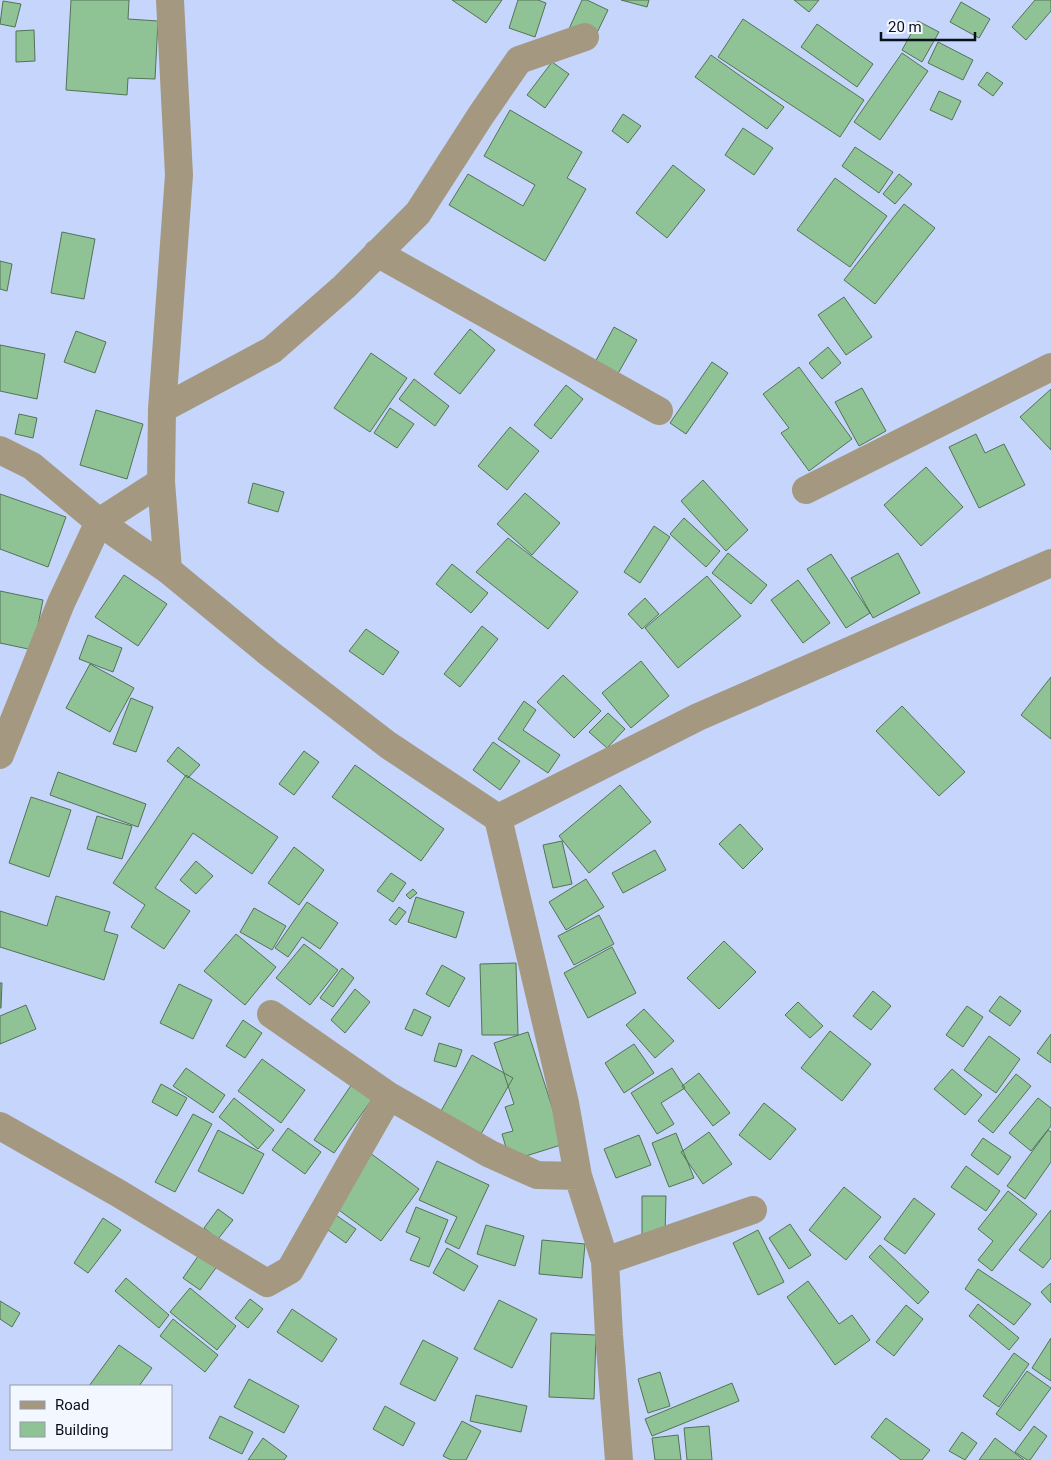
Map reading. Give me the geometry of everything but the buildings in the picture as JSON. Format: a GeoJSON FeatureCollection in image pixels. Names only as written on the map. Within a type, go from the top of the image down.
{"type":"FeatureCollection","features":[{"type":"Feature","properties":{"kind":"street"},"geometry":{"type":"LineString","coordinates":[[168,570],[161,482],[162,409],[179,174],[170,0]]}},
{"type":"Feature","properties":{"kind":"street"},"geometry":{"type":"LineString","coordinates":[[162,409],[272,350],[344,287],[418,213],[519,60],[585,37]]}},
{"type":"Feature","properties":{"kind":"street"},"geometry":{"type":"LineString","coordinates":[[378,253],[659,410]]}},
{"type":"Feature","properties":{"kind":"street"},"geometry":{"type":"LineString","coordinates":[[806,490],[1051,366]]}},
{"type":"Feature","properties":{"kind":"street"},"geometry":{"type":"LineString","coordinates":[[0,450],[32,466],[99,522],[168,570],[270,654],[388,745],[498,818],[565,1103],[578,1176],[605,1261],[619,1460]]}},
{"type":"Feature","properties":{"kind":"street"},"geometry":{"type":"LineString","coordinates":[[0,755],[61,603],[99,522],[161,482]]}},
{"type":"Feature","properties":{"kind":"street"},"geometry":{"type":"LineString","coordinates":[[498,818],[698,716],[1044,575]]}},
{"type":"Feature","properties":{"kind":"street"},"geometry":{"type":"LineString","coordinates":[[271,1014],[389,1096],[490,1154],[537,1174],[578,1176]]}},
{"type":"Feature","properties":{"kind":"street"},"geometry":{"type":"LineString","coordinates":[[0,1126],[118,1193],[267,1283],[290,1270],[389,1096]]}},
{"type":"Feature","properties":{"kind":"street"},"geometry":{"type":"LineString","coordinates":[[605,1261],[753,1210]]}}]}
